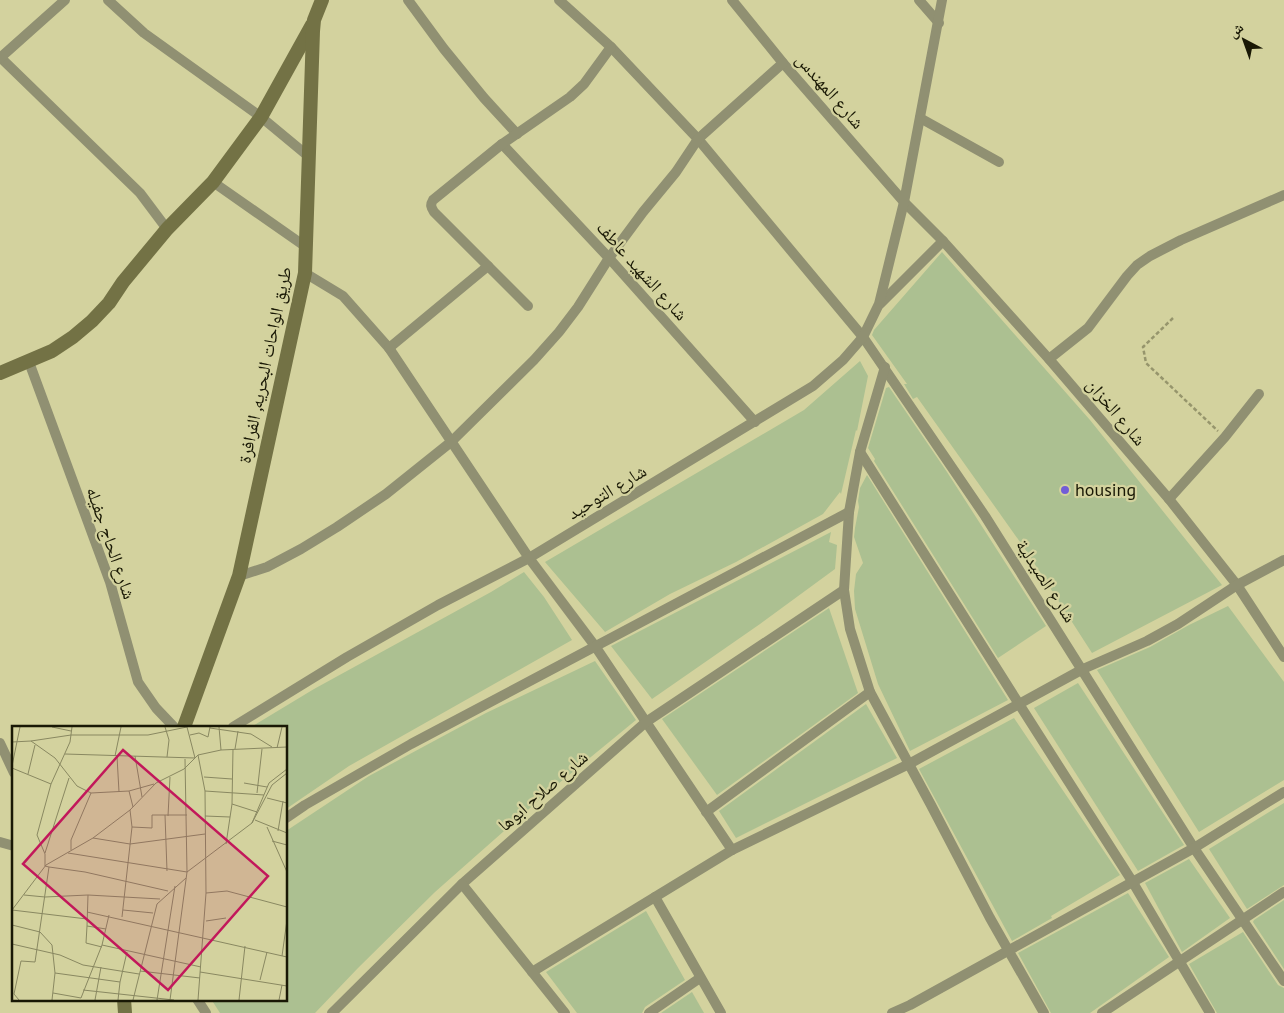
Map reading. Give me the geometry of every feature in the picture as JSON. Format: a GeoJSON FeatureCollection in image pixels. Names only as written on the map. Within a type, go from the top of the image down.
{"type":"FeatureCollection","features":[{"type":"Feature","properties":{"kind":"main road","name":"طريق الواحات البحريه, الفرافرة"},"geometry":{"type":"LineString","coordinates":[[184,726],[239,576],[306,274],[308,156],[314,20],[322,0]]}},
{"type":"Feature","properties":{"kind":"main road"},"geometry":{"type":"LineString","coordinates":[[0,373],[52,351],[73,338],[109,303],[123,282],[167,228],[213,182],[262,117],[314,20]]}},
{"type":"Feature","properties":{"kind":"main road"},"geometry":{"type":"LineString","coordinates":[[124,1000],[125,1013]]}},
{"type":"Feature","properties":{"kind":"street"},"geometry":{"type":"LineString","coordinates":[[65,0],[0,58],[140,193],[167,228]]}},
{"type":"Feature","properties":{"kind":"street"},"geometry":{"type":"LineString","coordinates":[[108,0],[144,33],[262,117],[308,156]]}},
{"type":"Feature","properties":{"kind":"street"},"geometry":{"type":"LineString","coordinates":[[408,0],[444,49],[484,98],[517,134]]}},
{"type":"Feature","properties":{"kind":"street","name":"شارع الصيدلية"},"geometry":{"type":"LineString","coordinates":[[559,0],[611,47],[698,139],[863,337],[986,516],[1194,848],[1284,981]]}},
{"type":"Feature","properties":{"kind":"street","name":"شارع المهندس"},"geometry":{"type":"LineString","coordinates":[[732,0],[904,202]]}},
{"type":"Feature","properties":{"kind":"street"},"geometry":{"type":"LineString","coordinates":[[919,0],[938,23]]}},
{"type":"Feature","properties":{"kind":"street","name":"شارع التوحيد"},"geometry":{"type":"LineString","coordinates":[[235,726],[347,657],[438,605],[529,558],[755,422],[812,386],[843,360],[863,337],[879,304],[904,202],[942,0]]}},
{"type":"Feature","properties":{"kind":"street"},"geometry":{"type":"LineString","coordinates":[[528,306],[434,212],[431,203],[502,144],[570,97],[584,84],[611,47]]}},
{"type":"Feature","properties":{"kind":"street"},"geometry":{"type":"LineString","coordinates":[[239,576],[267,567],[330,532],[386,494],[451,442],[560,332],[610,258],[643,212],[676,172],[698,139],[784,63]]}},
{"type":"Feature","properties":{"kind":"street"},"geometry":{"type":"LineString","coordinates":[[920,118],[1000,162]]}},
{"type":"Feature","properties":{"kind":"street","name":"شارع الشهيد عاطف"},"geometry":{"type":"LineString","coordinates":[[502,144],[610,258],[755,422]]}},
{"type":"Feature","properties":{"kind":"street"},"geometry":{"type":"LineString","coordinates":[[213,182],[306,247]]}},
{"type":"Feature","properties":{"kind":"street"},"geometry":{"type":"LineString","coordinates":[[1049,359],[1088,328],[1137,265],[1181,240],[1284,195]]}},
{"type":"Feature","properties":{"kind":"street","name":"شارع الخزان"},"geometry":{"type":"LineString","coordinates":[[904,202],[943,241],[1049,359],[1169,499],[1236,585],[1284,657]]}},
{"type":"Feature","properties":{"kind":"street"},"geometry":{"type":"LineString","coordinates":[[879,304],[943,241]]}},
{"type":"Feature","properties":{"kind":"street"},"geometry":{"type":"LineString","coordinates":[[389,348],[488,266]]}},
{"type":"Feature","properties":{"kind":"street"},"geometry":{"type":"LineString","coordinates":[[306,274],[343,296],[389,348],[529,558],[595,646],[732,850]]}},
{"type":"Feature","properties":{"kind":"street","name":"شارع الحاج جفيله"},"geometry":{"type":"LineString","coordinates":[[29,362],[110,582],[138,682],[156,708],[173,726]]}},
{"type":"Feature","properties":{"kind":"street"},"geometry":{"type":"LineString","coordinates":[[885,367],[860,452],[849,512],[844,590],[850,628],[870,692],[1008,951],[1044,1013]]}},
{"type":"Feature","properties":{"kind":"street"},"geometry":{"type":"LineString","coordinates":[[1169,499],[1225,437],[1259,394]]}},
{"type":"Feature","properties":{"kind":"street"},"geometry":{"type":"LineString","coordinates":[[860,452],[1132,881],[1210,1013]]}},
{"type":"Feature","properties":{"kind":"street"},"geometry":{"type":"LineString","coordinates":[[288,817],[411,744],[849,512]]}},
{"type":"Feature","properties":{"kind":"street"},"geometry":{"type":"LineString","coordinates":[[532,972],[732,850],[909,764],[1083,669],[1147,641],[1178,624],[1236,585],[1284,560]]}},
{"type":"Feature","properties":{"kind":"street","name":"شارع صلاح ابوها"},"geometry":{"type":"LineString","coordinates":[[332,1013],[462,884],[646,722],[844,590]]}},
{"type":"Feature","properties":{"kind":"street"},"geometry":{"type":"LineString","coordinates":[[706,812],[870,692]]}},
{"type":"Feature","properties":{"kind":"street"},"geometry":{"type":"LineString","coordinates":[[0,743],[2,755],[12,770]]}},
{"type":"Feature","properties":{"kind":"street"},"geometry":{"type":"LineString","coordinates":[[892,1013],[912,1009],[1008,951],[1194,848],[1284,792]]}},
{"type":"Feature","properties":{"kind":"street"},"geometry":{"type":"LineString","coordinates":[[462,884],[532,972],[561,1012]]}},
{"type":"Feature","properties":{"kind":"street"},"geometry":{"type":"LineString","coordinates":[[1102,1013],[1284,892]]}},
{"type":"Feature","properties":{"kind":"street"},"geometry":{"type":"LineString","coordinates":[[655,897],[721,1013]]}},
{"type":"Feature","properties":{"kind":"street"},"geometry":{"type":"LineString","coordinates":[[648,1013],[700,978]]}},
{"type":"Feature","properties":{"kind":"street"},"geometry":{"type":"LineString","coordinates":[[198,1000],[206,1013]]}},
{"type":"Feature","properties":{"kind":"path"},"geometry":{"type":"LineString","coordinates":[[1173,318],[1143,348],[1146,363],[1225,437]]}},
{"type":"Feature","properties":{"kind":"building","name":"housing"},"geometry":{"type":"Polygon","coordinates":[[[942,252],[1090,420],[1222,585],[1092,653],[1025,549],[917,397],[913,399],[904,384],[907,384],[872,335],[874,330],[942,252]]]}},
{"type":"Feature","properties":{"kind":"building"},"geometry":{"type":"Polygon","coordinates":[[[860,361],[868,376],[857,431],[841,494],[840,492],[823,514],[736,562],[670,594],[605,632],[545,562],[804,410],[860,361]]]}},
{"type":"Feature","properties":{"kind":"building"},"geometry":{"type":"Polygon","coordinates":[[[889,387],[947,472],[1046,626],[998,658],[874,461],[875,459],[868,448],[886,388],[889,387]]]}},
{"type":"Feature","properties":{"kind":"building"},"geometry":{"type":"Polygon","coordinates":[[[867,475],[1008,700],[910,751],[878,684],[855,609],[854,591],[856,574],[863,563],[854,537],[860,488],[867,475]]]}},
{"type":"Feature","properties":{"kind":"building"},"geometry":{"type":"Polygon","coordinates":[[[831,532],[829,542],[837,545],[835,569],[652,699],[611,646],[831,532]]]}},
{"type":"Feature","properties":{"kind":"building"},"geometry":{"type":"Polygon","coordinates":[[[524,572],[544,597],[572,640],[349,766],[288,808],[288,726],[253,726],[314,689],[524,572]]]}},
{"type":"Feature","properties":{"kind":"building"},"geometry":{"type":"Polygon","coordinates":[[[1228,606],[1284,682],[1284,780],[1199,832],[1097,670],[1150,647],[1228,606]]]}},
{"type":"Feature","properties":{"kind":"building"},"geometry":{"type":"Polygon","coordinates":[[[829,608],[858,693],[717,795],[662,719],[829,608]]]}},
{"type":"Feature","properties":{"kind":"building"},"geometry":{"type":"Polygon","coordinates":[[[595,661],[636,720],[547,793],[435,892],[315,1013],[220,1013],[212,1000],[288,1000],[288,830],[369,776],[486,713],[595,661]]]}},
{"type":"Feature","properties":{"kind":"building"},"geometry":{"type":"Polygon","coordinates":[[[1078,683],[1184,845],[1138,871],[1034,708],[1078,683]]]}},
{"type":"Feature","properties":{"kind":"building"},"geometry":{"type":"Polygon","coordinates":[[[866,704],[897,758],[736,838],[719,811],[866,704]]]}},
{"type":"Feature","properties":{"kind":"building"},"geometry":{"type":"Polygon","coordinates":[[[1014,718],[1120,875],[1012,941],[919,769],[1014,718]]]}},
{"type":"Feature","properties":{"kind":"building"},"geometry":{"type":"Polygon","coordinates":[[[1284,803],[1284,885],[1247,909],[1209,849],[1284,803]]]}},
{"type":"Feature","properties":{"kind":"building"},"geometry":{"type":"Polygon","coordinates":[[[1189,859],[1230,918],[1182,952],[1145,883],[1189,859]]]}},
{"type":"Feature","properties":{"kind":"building"},"geometry":{"type":"Polygon","coordinates":[[[1128,893],[1169,957],[1090,1013],[1051,1013],[1018,953],[1128,893]]]}},
{"type":"Feature","properties":{"kind":"building"},"geometry":{"type":"Polygon","coordinates":[[[1284,900],[1284,969],[1253,922],[1284,900]]]}},
{"type":"Feature","properties":{"kind":"building"},"geometry":{"type":"Polygon","coordinates":[[[646,911],[685,980],[645,1007],[642,1013],[577,1013],[546,972],[646,911]]]}},
{"type":"Feature","properties":{"kind":"building"},"geometry":{"type":"Polygon","coordinates":[[[1243,932],[1278,985],[1284,988],[1284,1013],[1217,1013],[1189,964],[1243,932]]]}},
{"type":"Feature","properties":{"kind":"building"},"geometry":{"type":"Polygon","coordinates":[[[692,992],[704,1013],[661,1013],[692,992]]]}},
{"type":"Feature","properties":{"kind":"place","name":"housing"},"geometry":{"type":"Point","coordinates":[1065,490]}}]}
